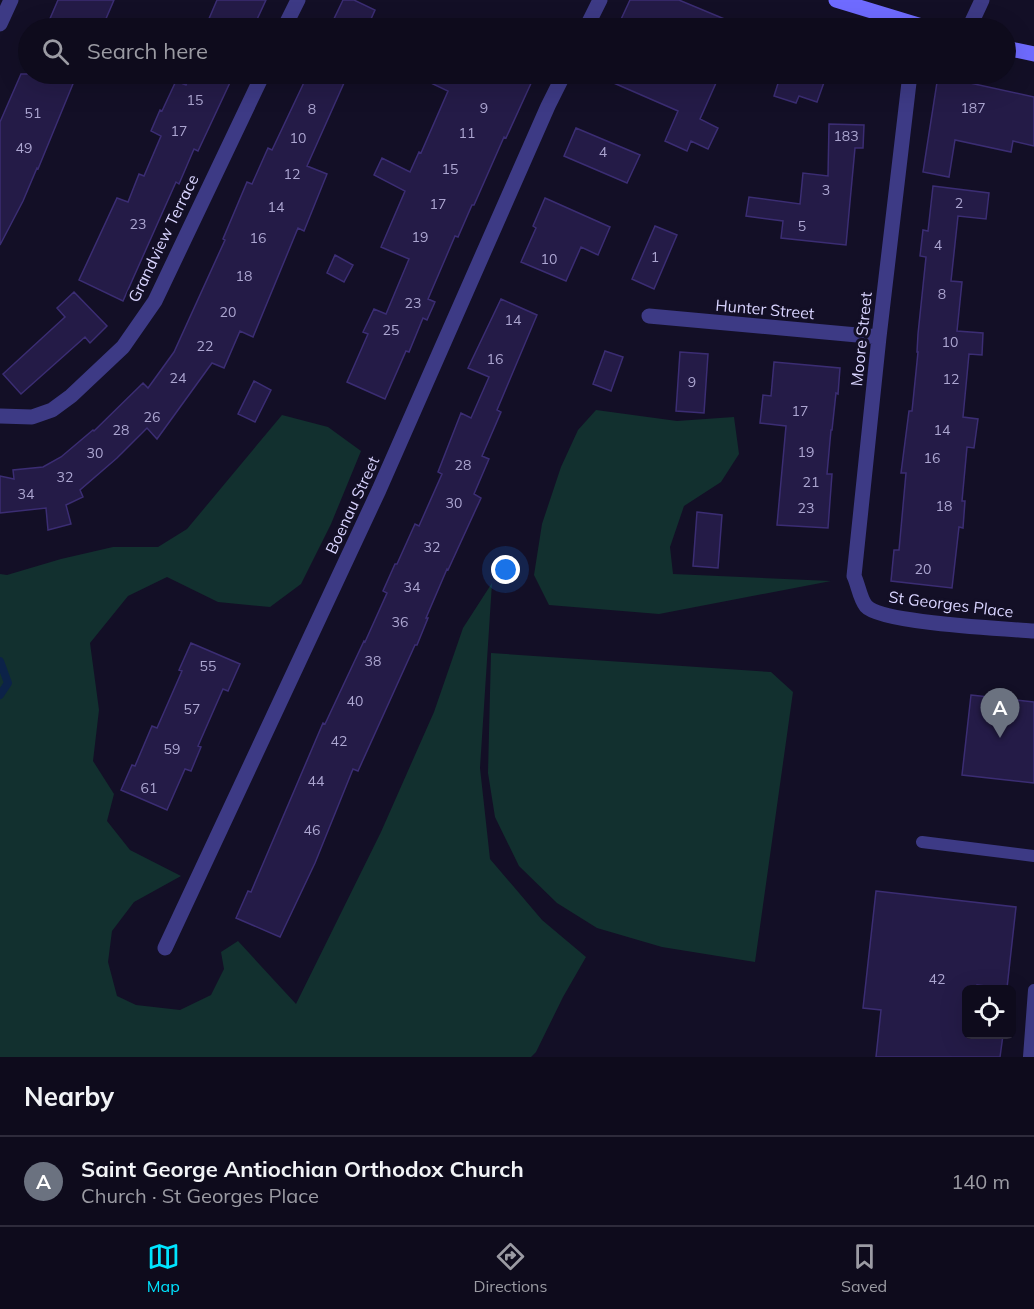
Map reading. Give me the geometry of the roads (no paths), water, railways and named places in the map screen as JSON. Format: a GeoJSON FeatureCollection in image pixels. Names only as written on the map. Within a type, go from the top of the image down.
{"type":"FeatureCollection","features":[{"type":"Feature","properties":{"kind":"street"},"geometry":{"type":"LineString","coordinates":[[0,24],[11,0]]}},
{"type":"Feature","properties":{"kind":"street"},"geometry":{"type":"LineString","coordinates":[[289,18],[298,0]]}},
{"type":"Feature","properties":{"kind":"street"},"geometry":{"type":"LineString","coordinates":[[591,18],[600,0]]}},
{"type":"Feature","properties":{"kind":"street"},"geometry":{"type":"LineString","coordinates":[[836,0],[892,18]]}},
{"type":"Feature","properties":{"kind":"street"},"geometry":{"type":"LineString","coordinates":[[974,18],[982,0]]}},
{"type":"Feature","properties":{"kind":"street"},"geometry":{"type":"LineString","coordinates":[[1016,50],[1034,54]]}},
{"type":"Feature","properties":{"kind":"street","name":"Grandview Terrace"},"geometry":{"type":"LineString","coordinates":[[0,416],[32,417],[52,410],[71,396],[123,347],[155,301],[258,84]]}},
{"type":"Feature","properties":{"kind":"street","name":"Boenau Street"},"geometry":{"type":"LineString","coordinates":[[165,948],[380,490],[559,84]]}},
{"type":"Feature","properties":{"kind":"street","name":"Moore Street"},"geometry":{"type":"LineString","coordinates":[[866,606],[854,576],[909,84]]}},
{"type":"Feature","properties":{"kind":"street","name":"Hunter Street"},"geometry":{"type":"LineString","coordinates":[[649,316],[879,337]]}},
{"type":"Feature","properties":{"kind":"street","name":"St Georges Place"},"geometry":{"type":"LineString","coordinates":[[866,606],[881,614],[918,620],[1034,631]]}},
{"type":"Feature","properties":{"kind":"lane"},"geometry":{"type":"LineString","coordinates":[[922,842],[1034,856]]}},
{"type":"Feature","properties":{"kind":"lane"},"geometry":{"type":"LineString","coordinates":[[1029,1057],[1034,990]]}},
{"type":"Feature","properties":{"kind":"waterway"},"geometry":{"type":"LineString","coordinates":[[0,661],[8,683],[0,695]]}},
{"type":"Feature","properties":{"kind":"place","name":"Saint George Antiochian Orthodox Church"},"geometry":{"type":"Point","coordinates":[1000,738]}}]}
